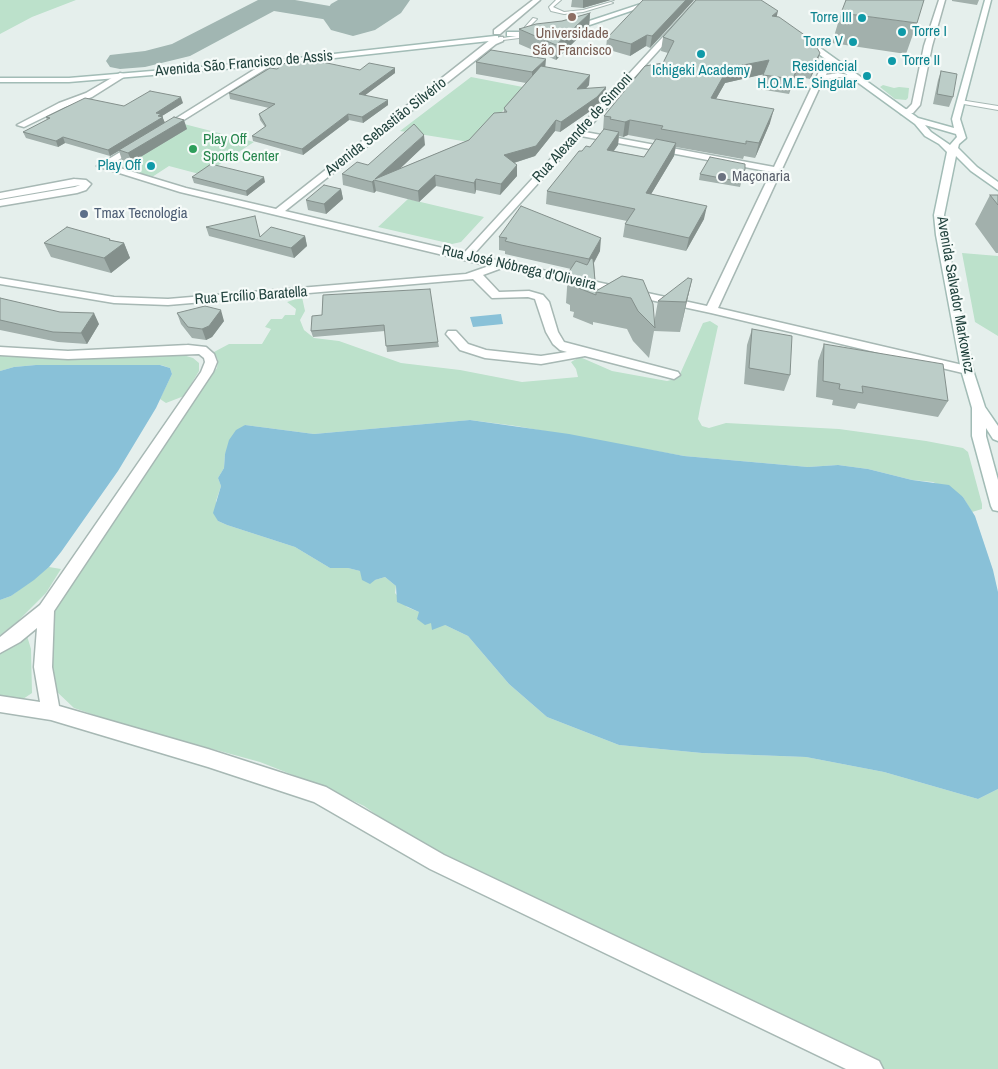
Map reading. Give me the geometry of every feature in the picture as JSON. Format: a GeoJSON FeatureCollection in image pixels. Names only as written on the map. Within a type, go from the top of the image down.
{"type":"FeatureCollection","features":[{"type":"Feature","properties":{"kind":"street","name":"Avenida Sebastião Silvério"},"geometry":{"type":"LineString","coordinates":[[278,212],[498,36],[537,0]]}},
{"type":"Feature","properties":{"kind":"street"},"geometry":{"type":"LineString","coordinates":[[561,30],[606,18],[660,0]]}},
{"type":"Feature","properties":{"kind":"street","name":"Rua Alexandre de Simoni"},"geometry":{"type":"LineString","coordinates":[[466,257],[701,0]]}},
{"type":"Feature","properties":{"kind":"street"},"geometry":{"type":"LineString","coordinates":[[904,112],[910,111],[916,105],[928,46],[942,0]]}},
{"type":"Feature","properties":{"kind":"street"},"geometry":{"type":"LineString","coordinates":[[955,143],[956,119],[988,0]]}},
{"type":"Feature","properties":{"kind":"street","name":"Avenida São Francisco de Assis"},"geometry":{"type":"LineString","coordinates":[[0,80],[69,80],[271,62],[498,36],[545,33]]}},
{"type":"Feature","properties":{"kind":"street"},"geometry":{"type":"LineString","coordinates":[[794,33],[904,112],[926,132],[938,140],[955,143]]}},
{"type":"Feature","properties":{"kind":"street"},"geometry":{"type":"LineString","coordinates":[[711,310],[829,59]]}},
{"type":"Feature","properties":{"kind":"street"},"geometry":{"type":"LineString","coordinates":[[151,136],[271,62]]}},
{"type":"Feature","properties":{"kind":"street"},"geometry":{"type":"LineString","coordinates":[[22,126],[62,105],[89,95],[123,75]]}},
{"type":"Feature","properties":{"kind":"street"},"geometry":{"type":"LineString","coordinates":[[820,78],[838,75],[854,77]]}},
{"type":"Feature","properties":{"kind":"street"},"geometry":{"type":"LineString","coordinates":[[913,119],[940,126],[974,169]]}},
{"type":"Feature","properties":{"kind":"street"},"geometry":{"type":"LineString","coordinates":[[926,132],[929,127],[940,126],[956,119]]}},
{"type":"Feature","properties":{"kind":"street"},"geometry":{"type":"LineString","coordinates":[[578,133],[777,170]]}},
{"type":"Feature","properties":{"kind":"street","name":"Rua José Nóbrega d'Oliveira"},"geometry":{"type":"LineString","coordinates":[[142,141],[102,166],[183,190],[466,257],[711,310],[967,370]]}},
{"type":"Feature","properties":{"kind":"street","name":"Avenida Salvador Markowicz"},"geometry":{"type":"LineString","coordinates":[[955,143],[941,199],[939,226],[967,370],[979,408],[998,436]]}},
{"type":"Feature","properties":{"kind":"street"},"geometry":{"type":"LineString","coordinates":[[950,168],[961,165],[974,169],[998,186]]}},
{"type":"Feature","properties":{"kind":"street"},"geometry":{"type":"LineString","coordinates":[[0,196],[74,182],[86,184],[83,188],[77,190],[0,203]]}},
{"type":"Feature","properties":{"kind":"street","name":"Rua Ercílio Baratella"},"geometry":{"type":"LineString","coordinates":[[0,281],[97,298],[149,302],[245,297],[432,281],[476,275],[501,265]]}},
{"type":"Feature","properties":{"kind":"street"},"geometry":{"type":"LineString","coordinates":[[476,275],[496,296],[528,294],[539,297],[543,302],[552,332],[559,344],[564,347],[674,375]]}},
{"type":"Feature","properties":{"kind":"street"},"geometry":{"type":"LineString","coordinates":[[452,334],[464,346],[474,351],[507,358],[542,360],[586,352]]}},
{"type":"Feature","properties":{"kind":"street"},"geometry":{"type":"LineString","coordinates":[[0,351],[68,355],[188,349],[202,350],[211,362],[207,372],[46,610],[14,637],[0,646]]}},
{"type":"Feature","properties":{"kind":"street","name":"Avenida Salvador Markowicz"},"geometry":{"type":"LineString","coordinates":[[979,408],[979,436],[998,506]]}},
{"type":"Feature","properties":{"kind":"street"},"geometry":{"type":"LineString","coordinates":[[979,436],[998,440]]}},
{"type":"Feature","properties":{"kind":"street"},"geometry":{"type":"LineString","coordinates":[[46,610],[43,667],[51,712]]}},
{"type":"Feature","properties":{"kind":"street"},"geometry":{"type":"LineString","coordinates":[[0,704],[51,712],[208,758],[319,794],[437,862],[871,1069]]}},
{"type":"Feature","properties":{"kind":"lane"},"geometry":{"type":"LineString","coordinates":[[559,0],[551,7],[564,12],[583,12],[610,3]]}},
{"type":"Feature","properties":{"kind":"lane"},"geometry":{"type":"LineString","coordinates":[[526,35],[527,27],[535,19]]}},
{"type":"Feature","properties":{"kind":"lane"},"geometry":{"type":"LineString","coordinates":[[960,102],[998,108]]}},
{"type":"Feature","properties":{"kind":"green space"},"geometry":{"type":"Polygon","coordinates":[[[0,0],[76,0],[32,17],[0,34],[0,0]]]}},
{"type":"Feature","properties":{"kind":"green space"},"geometry":{"type":"Polygon","coordinates":[[[471,77],[528,88],[469,142],[400,131],[471,77]]]}},
{"type":"Feature","properties":{"kind":"green space"},"geometry":{"type":"Polygon","coordinates":[[[883,85],[894,88],[909,88],[908,98],[906,100],[895,99],[880,87],[883,85]]]}},
{"type":"Feature","properties":{"kind":"green space","name":"Play Off Sports Center"},"geometry":{"type":"Polygon","coordinates":[[[184,124],[254,142],[203,175],[169,166],[149,179],[111,168],[184,124]]]}},
{"type":"Feature","properties":{"kind":"green space"},"geometry":{"type":"Polygon","coordinates":[[[408,199],[484,217],[461,242],[452,244],[378,227],[408,199]]]}},
{"type":"Feature","properties":{"kind":"green space"},"geometry":{"type":"Polygon","coordinates":[[[962,253],[998,256],[998,336],[975,322],[962,253]]]}},
{"type":"Feature","properties":{"kind":"green space"},"geometry":{"type":"Polygon","coordinates":[[[302,297],[305,311],[300,320],[304,330],[314,338],[339,341],[401,363],[460,370],[522,382],[578,377],[576,369],[571,362],[580,357],[612,371],[667,381],[675,379],[680,374],[703,323],[710,321],[718,326],[698,419],[702,426],[709,428],[726,423],[839,429],[926,441],[963,448],[968,452],[982,504],[982,509],[972,512],[963,497],[933,482],[912,480],[868,469],[838,465],[808,467],[684,456],[516,426],[470,420],[314,434],[245,425],[225,454],[224,468],[218,478],[221,486],[216,501],[218,521],[295,547],[330,568],[348,568],[360,571],[375,580],[385,577],[396,586],[395,593],[407,607],[419,612],[431,623],[445,625],[468,636],[509,684],[547,717],[619,745],[702,753],[806,757],[884,772],[978,799],[998,789],[998,1069],[882,1069],[588,929],[398,830],[364,806],[326,788],[260,762],[121,724],[74,708],[55,690],[46,661],[49,621],[58,603],[197,389],[217,368],[218,360],[214,352],[229,344],[262,344],[271,329],[265,327],[271,319],[282,319],[285,315],[295,315],[296,309],[287,302],[302,297]]]}},
{"type":"Feature","properties":{"kind":"green space"},"geometry":{"type":"Polygon","coordinates":[[[0,355],[51,358],[183,355],[193,358],[199,363],[199,371],[184,396],[166,403],[160,399],[172,374],[170,368],[161,365],[36,365],[14,367],[0,371],[0,355]]]}},
{"type":"Feature","properties":{"kind":"green space"},"geometry":{"type":"Polygon","coordinates":[[[49,567],[61,569],[46,593],[18,621],[0,635],[0,600],[11,596],[49,567]]]}},
{"type":"Feature","properties":{"kind":"green space"},"geometry":{"type":"Polygon","coordinates":[[[27,636],[31,649],[32,693],[23,699],[0,697],[0,654],[27,636]]]}},
{"type":"Feature","properties":{"kind":"water"},"geometry":{"type":"Polygon","coordinates":[[[501,314],[503,324],[473,327],[470,317],[501,314]]]}},
{"type":"Feature","properties":{"kind":"water"},"geometry":{"type":"Polygon","coordinates":[[[36,365],[160,365],[170,368],[172,374],[156,408],[118,471],[61,552],[49,567],[34,580],[11,596],[0,600],[0,371],[14,367],[36,365]]]}},
{"type":"Feature","properties":{"kind":"water"},"geometry":{"type":"Polygon","coordinates":[[[470,420],[569,434],[684,456],[808,467],[838,465],[868,469],[912,480],[949,485],[963,497],[975,516],[993,570],[998,592],[998,789],[978,799],[884,772],[806,757],[702,753],[619,745],[547,717],[509,684],[468,636],[445,625],[432,630],[431,623],[425,625],[417,619],[419,612],[397,602],[396,586],[385,577],[375,580],[370,584],[362,580],[360,571],[348,568],[330,568],[295,547],[218,521],[213,513],[221,486],[218,478],[224,468],[229,440],[236,430],[245,425],[314,434],[470,420]]]}},
{"type":"Feature","properties":{"kind":"building"},"geometry":{"type":"Polygon","coordinates":[[[643,0],[686,0],[652,36],[647,35],[631,44],[607,38],[643,0]]]}},
{"type":"Feature","properties":{"kind":"building"},"geometry":{"type":"Polygon","coordinates":[[[696,0],[761,0],[778,11],[772,16],[779,17],[813,41],[820,53],[814,64],[799,62],[793,79],[763,75],[769,60],[728,68],[711,98],[774,109],[759,143],[746,141],[746,144],[661,129],[663,126],[630,120],[625,122],[604,116],[645,66],[663,63],[674,41],[663,37],[696,0]]]}},
{"type":"Feature","properties":{"kind":"building"},"geometry":{"type":"Polygon","coordinates":[[[846,0],[924,0],[917,23],[841,13],[846,0]]]}},
{"type":"Feature","properties":{"kind":"building"},"geometry":{"type":"Polygon","coordinates":[[[590,13],[556,45],[519,29],[536,24],[562,21],[590,13]]]}},
{"type":"Feature","properties":{"kind":"building"},"geometry":{"type":"Polygon","coordinates":[[[491,50],[546,59],[532,72],[476,62],[491,50]]]}},
{"type":"Feature","properties":{"kind":"building"},"geometry":{"type":"Polygon","coordinates":[[[308,59],[360,70],[369,63],[395,68],[359,94],[388,100],[362,117],[348,114],[302,149],[252,136],[266,126],[259,114],[275,104],[229,93],[270,68],[277,69],[288,61],[304,62],[308,59]]]}},
{"type":"Feature","properties":{"kind":"building"},"geometry":{"type":"Polygon","coordinates":[[[541,66],[590,75],[577,89],[606,87],[597,97],[561,122],[556,120],[536,146],[504,155],[517,165],[501,184],[476,179],[474,183],[435,175],[418,191],[342,174],[357,162],[368,165],[414,124],[424,135],[375,179],[469,140],[494,113],[507,112],[504,108],[541,66]]]}},
{"type":"Feature","properties":{"kind":"building"},"geometry":{"type":"Polygon","coordinates":[[[941,71],[957,74],[953,97],[937,94],[941,71]]]}},
{"type":"Feature","properties":{"kind":"building"},"geometry":{"type":"Polygon","coordinates":[[[150,91],[181,97],[156,113],[161,114],[158,116],[163,117],[108,150],[63,137],[56,141],[23,132],[50,118],[46,117],[85,98],[124,106],[150,91]]]}},
{"type":"Feature","properties":{"kind":"building"},"geometry":{"type":"Polygon","coordinates":[[[174,117],[184,120],[128,153],[119,150],[174,117]]]}},
{"type":"Feature","properties":{"kind":"building"},"geometry":{"type":"Polygon","coordinates":[[[604,129],[619,132],[607,150],[644,157],[656,139],[676,143],[646,193],[707,206],[689,238],[625,224],[635,209],[547,191],[579,151],[582,151],[586,146],[590,147],[604,129]]]}},
{"type":"Feature","properties":{"kind":"building"},"geometry":{"type":"Polygon","coordinates":[[[710,157],[745,164],[741,182],[700,174],[710,157]]]}},
{"type":"Feature","properties":{"kind":"building"},"geometry":{"type":"Polygon","coordinates":[[[211,164],[264,177],[246,191],[192,177],[211,164]]]}},
{"type":"Feature","properties":{"kind":"building"},"geometry":{"type":"Polygon","coordinates":[[[324,185],[341,189],[324,204],[306,200],[324,185]]]}},
{"type":"Feature","properties":{"kind":"building"},"geometry":{"type":"Polygon","coordinates":[[[990,195],[998,195],[998,205],[990,195]]]}},
{"type":"Feature","properties":{"kind":"building"},"geometry":{"type":"Polygon","coordinates":[[[521,206],[601,238],[589,259],[521,245],[505,241],[507,238],[499,237],[521,206]]]}},
{"type":"Feature","properties":{"kind":"building"},"geometry":{"type":"Polygon","coordinates":[[[255,216],[260,237],[271,227],[305,236],[291,248],[206,227],[255,216]]]}},
{"type":"Feature","properties":{"kind":"building"},"geometry":{"type":"Polygon","coordinates":[[[67,227],[124,243],[104,258],[44,243],[67,227]]]}},
{"type":"Feature","properties":{"kind":"building"},"geometry":{"type":"Polygon","coordinates":[[[591,258],[593,259],[596,291],[622,276],[643,280],[653,304],[655,328],[638,311],[631,298],[596,292],[596,295],[576,287],[578,283],[572,281],[574,276],[568,273],[576,261],[587,265],[591,258]]]}},
{"type":"Feature","properties":{"kind":"building"},"geometry":{"type":"Polygon","coordinates":[[[688,278],[692,279],[686,302],[658,301],[688,278]]]}},
{"type":"Feature","properties":{"kind":"building"},"geometry":{"type":"Polygon","coordinates":[[[430,289],[438,342],[386,346],[384,325],[311,331],[312,316],[322,315],[323,295],[430,289]]]}},
{"type":"Feature","properties":{"kind":"building"},"geometry":{"type":"Polygon","coordinates":[[[0,298],[60,312],[94,313],[81,333],[53,332],[0,320],[0,298]]]}},
{"type":"Feature","properties":{"kind":"building"},"geometry":{"type":"Polygon","coordinates":[[[205,306],[221,310],[209,326],[202,329],[188,327],[177,313],[205,306]]]}},
{"type":"Feature","properties":{"kind":"building"},"geometry":{"type":"Polygon","coordinates":[[[752,329],[792,336],[790,375],[749,368],[752,329]]]}},
{"type":"Feature","properties":{"kind":"building"},"geometry":{"type":"Polygon","coordinates":[[[824,344],[943,364],[948,401],[862,386],[863,393],[839,389],[840,384],[823,381],[824,344]]]}},
{"type":"Feature","properties":{"kind":"taxiway"},"geometry":{"type":"LineString","coordinates":[[120,61],[145,59],[181,50],[276,0],[276,4],[353,17]]}},
{"type":"Feature","properties":{"kind":"runway"},"geometry":{"type":"LineString","coordinates":[[353,17],[380,0]]}},
{"type":"Feature","properties":{"kind":"place","name":"Universidade São Francisco"},"geometry":{"type":"Point","coordinates":[572,17]}},
{"type":"Feature","properties":{"kind":"place","name":"Torre III"},"geometry":{"type":"Point","coordinates":[862,18]}},
{"type":"Feature","properties":{"kind":"place","name":"Torre I"},"geometry":{"type":"Point","coordinates":[902,32]}},
{"type":"Feature","properties":{"kind":"place","name":"Torre V"},"geometry":{"type":"Point","coordinates":[853,42]}},
{"type":"Feature","properties":{"kind":"place","name":"Ichigeki Academy"},"geometry":{"type":"Point","coordinates":[701,54]}},
{"type":"Feature","properties":{"kind":"place","name":"Torre II"},"geometry":{"type":"Point","coordinates":[892,61]}},
{"type":"Feature","properties":{"kind":"place","name":"Residencial H.O.M.E. Singular"},"geometry":{"type":"Point","coordinates":[867,76]}},
{"type":"Feature","properties":{"kind":"place","name":"Play Off Sports Center"},"geometry":{"type":"Point","coordinates":[193,149]}},
{"type":"Feature","properties":{"kind":"place","name":"Play Off"},"geometry":{"type":"Point","coordinates":[151,166]}},
{"type":"Feature","properties":{"kind":"place","name":"Maçonaria"},"geometry":{"type":"Point","coordinates":[722,177]}},
{"type":"Feature","properties":{"kind":"place","name":"Tmax Tecnologia"},"geometry":{"type":"Point","coordinates":[84,214]}}]}
